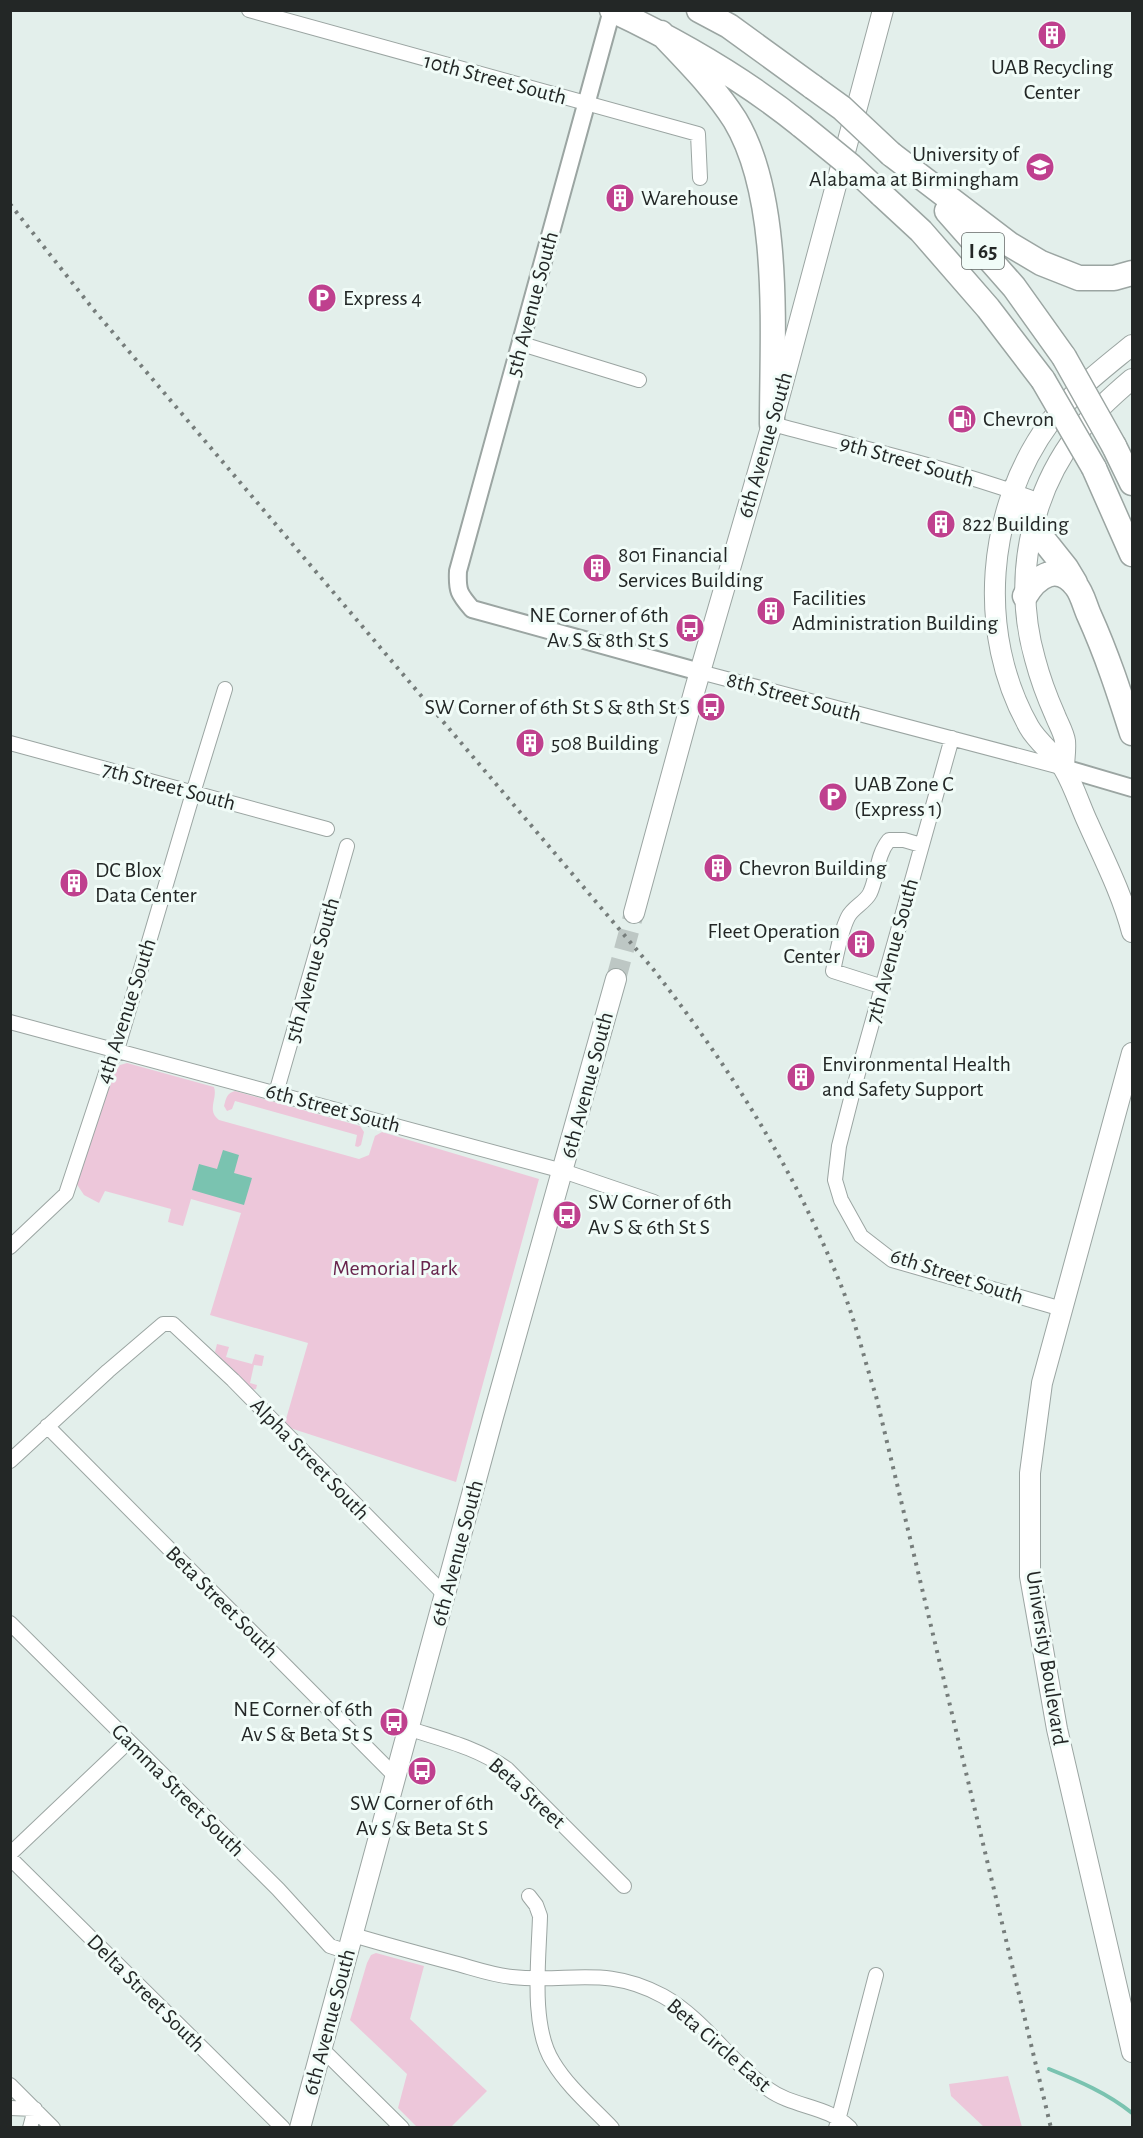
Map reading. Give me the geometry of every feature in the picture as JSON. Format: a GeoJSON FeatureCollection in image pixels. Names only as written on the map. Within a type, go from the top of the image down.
{"type":"FeatureCollection","features":[{"type":"Feature","properties":{"kind":"highway","name":"I 65"},"geometry":{"type":"LineString","coordinates":[[612,10],[661,33],[765,96],[851,166],[921,231],[988,308],[1043,380],[1094,468],[1132,554]]}},
{"type":"Feature","properties":{"kind":"highway","name":"I 65"},"geometry":{"type":"LineString","coordinates":[[699,10],[729,26],[842,108],[960,224],[1014,287],[1064,357],[1132,483]]}},
{"type":"Feature","properties":{"kind":"highway"},"geometry":{"type":"LineString","coordinates":[[661,33],[712,86],[736,121],[753,160],[768,225],[772,296],[772,424]]}},
{"type":"Feature","properties":{"kind":"highway"},"geometry":{"type":"LineString","coordinates":[[891,154],[1009,244],[1041,263],[1079,278],[1114,278],[1132,273]]}},
{"type":"Feature","properties":{"kind":"highway"},"geometry":{"type":"LineString","coordinates":[[1013,491],[1023,514],[1066,568],[1076,586],[1110,660],[1132,733]]}},
{"type":"Feature","properties":{"kind":"highway"},"geometry":{"type":"LineString","coordinates":[[1025,596],[1040,578],[1051,573],[1063,574],[1076,586]]}},
{"type":"Feature","properties":{"kind":"main road","name":"6th Avenue South"},"geometry":{"type":"LineString","coordinates":[[634,913],[700,672],[772,424],[882,10]]}},
{"type":"Feature","properties":{"kind":"main road"},"geometry":{"type":"LineString","coordinates":[[1132,345],[1078,391],[1050,422],[1028,457],[1013,491],[1002,525],[996,567],[996,609],[1001,650],[1013,690],[1030,728],[1064,768],[1119,893],[1132,932]]}},
{"type":"Feature","properties":{"kind":"main road"},"geometry":{"type":"LineString","coordinates":[[1064,768],[1065,740],[1029,638],[1025,596],[1028,553],[1040,501],[1056,466],[1079,432],[1101,407],[1132,379]]}},
{"type":"Feature","properties":{"kind":"main road","name":"6th Avenue South"},"geometry":{"type":"LineString","coordinates":[[300,2127],[616,979]]}},
{"type":"Feature","properties":{"kind":"main road","name":"University Boulevard"},"geometry":{"type":"LineString","coordinates":[[1132,1053],[1042,1383],[1030,1473],[1030,1576],[1057,1729],[1132,2052]]}},
{"type":"Feature","properties":{"kind":"street","name":"10th Street South"},"geometry":{"type":"LineString","coordinates":[[249,10],[698,134],[700,178]]}},
{"type":"Feature","properties":{"kind":"street","name":"5th Avenue South"},"geometry":{"type":"LineString","coordinates":[[461,597],[457,587],[458,571],[612,10]]}},
{"type":"Feature","properties":{"kind":"street"},"geometry":{"type":"LineString","coordinates":[[522,344],[639,380]]}},
{"type":"Feature","properties":{"kind":"street","name":"9th Street South"},"geometry":{"type":"LineString","coordinates":[[772,424],[894,456],[1040,501]]}},
{"type":"Feature","properties":{"kind":"street","name":"8th Street South"},"geometry":{"type":"LineString","coordinates":[[461,597],[472,609],[1132,788]]}},
{"type":"Feature","properties":{"kind":"street","name":"4th Avenue South"},"geometry":{"type":"LineString","coordinates":[[10,1247],[66,1194],[108,1067],[117,1050],[192,793],[225,689]]}},
{"type":"Feature","properties":{"kind":"street","name":"7th Avenue South"},"geometry":{"type":"LineString","coordinates":[[841,1200],[835,1180],[839,1146],[952,738]]}},
{"type":"Feature","properties":{"kind":"street","name":"7th Street South"},"geometry":{"type":"LineString","coordinates":[[10,743],[327,829]]}},
{"type":"Feature","properties":{"kind":"street"},"geometry":{"type":"LineString","coordinates":[[883,987],[833,971],[841,938],[849,916],[863,903],[870,892],[879,858],[889,840],[904,840],[921,845]]}},
{"type":"Feature","properties":{"kind":"street","name":"5th Avenue South"},"geometry":{"type":"LineString","coordinates":[[276,1093],[347,846]]}},
{"type":"Feature","properties":{"kind":"street","name":"6th Street South"},"geometry":{"type":"LineString","coordinates":[[10,1022],[563,1171],[654,1202]]}},
{"type":"Feature","properties":{"kind":"street","name":"6th Street South"},"geometry":{"type":"LineString","coordinates":[[841,1200],[861,1236],[892,1260],[1062,1309]]}},
{"type":"Feature","properties":{"kind":"street","name":"Alpha Street South"},"geometry":{"type":"LineString","coordinates":[[47,1426],[164,1324],[173,1324],[233,1380],[445,1595]]}},
{"type":"Feature","properties":{"kind":"street"},"geometry":{"type":"LineString","coordinates":[[10,1461],[47,1426]]}},
{"type":"Feature","properties":{"kind":"street","name":"Beta Street South"},"geometry":{"type":"LineString","coordinates":[[47,1426],[397,1778]]}},
{"type":"Feature","properties":{"kind":"street","name":"Gamma Street South"},"geometry":{"type":"LineString","coordinates":[[10,1623],[278,1889],[330,1946],[351,1943]]}},
{"type":"Feature","properties":{"kind":"street","name":"Beta Street"},"geometry":{"type":"LineString","coordinates":[[410,1729],[470,1748],[501,1764],[624,1887]]}},
{"type":"Feature","properties":{"kind":"street"},"geometry":{"type":"LineString","coordinates":[[10,1856],[129,1742]]}},
{"type":"Feature","properties":{"kind":"street","name":"Delta Street South"},"geometry":{"type":"LineString","coordinates":[[10,1856],[283,2127]]}},
{"type":"Feature","properties":{"kind":"street"},"geometry":{"type":"LineString","coordinates":[[529,1896],[540,1916],[541,2021],[551,2060],[562,2076],[612,2127]]}},
{"type":"Feature","properties":{"kind":"street","name":"Beta Circle East"},"geometry":{"type":"LineString","coordinates":[[351,1943],[510,1977],[608,1977],[646,1988],[690,2015],[771,2092],[837,2122]]}},
{"type":"Feature","properties":{"kind":"street"},"geometry":{"type":"LineString","coordinates":[[850,2127],[837,2122],[876,1976]]}},
{"type":"Feature","properties":{"kind":"street"},"geometry":{"type":"LineString","coordinates":[[322,2049],[402,2127]]}},
{"type":"Feature","properties":{"kind":"street"},"geometry":{"type":"LineString","coordinates":[[10,2085],[53,2127]]}},
{"type":"Feature","properties":{"kind":"street"},"geometry":{"type":"LineString","coordinates":[[10,2108],[35,2109]]}},
{"type":"Feature","properties":{"kind":"street"},"geometry":{"type":"LineString","coordinates":[[30,2127],[35,2109]]}},
{"type":"Feature","properties":{"kind":"green space","name":"Memorial Park"},"geometry":{"type":"Polygon","coordinates":[[[127,1063],[214,1087],[213,1112],[219,1120],[359,1159],[369,1155],[375,1136],[382,1132],[539,1179],[456,1482],[284,1426],[308,1343],[210,1315],[241,1213],[191,1199],[183,1226],[168,1222],[171,1209],[105,1191],[99,1203],[84,1195],[76,1183],[113,1074],[120,1065],[127,1063]]]}},
{"type":"Feature","properties":{"kind":"green space"},"geometry":{"type":"Polygon","coordinates":[[[235,1091],[360,1126],[364,1132],[361,1145],[355,1146],[357,1135],[235,1101],[232,1109],[227,1111],[224,1106],[226,1098],[235,1091]]]}},
{"type":"Feature","properties":{"kind":"green space"},"geometry":{"type":"Polygon","coordinates":[[[217,1344],[229,1347],[226,1357],[252,1364],[255,1354],[264,1356],[262,1366],[254,1365],[250,1383],[257,1385],[256,1389],[251,1390],[215,1352],[217,1344]]]}},
{"type":"Feature","properties":{"kind":"green space"},"geometry":{"type":"Polygon","coordinates":[[[376,1953],[424,1966],[410,2019],[487,2091],[451,2127],[417,2127],[398,2108],[407,2074],[350,2020],[367,1963],[371,1955],[376,1953]]]}},
{"type":"Feature","properties":{"kind":"green space"},"geometry":{"type":"Polygon","coordinates":[[[1008,2076],[1022,2127],[984,2127],[951,2096],[949,2084],[1008,2076]]]}},
{"type":"Feature","properties":{"kind":"shaded area"},"geometry":{"type":"Polygon","coordinates":[[[223,1150],[239,1155],[234,1173],[252,1178],[244,1205],[192,1190],[199,1164],[217,1169],[223,1150]]]}},
{"type":"Feature","properties":{"kind":"waterway"},"geometry":{"type":"LineString","coordinates":[[1049,2069],[1103,2093],[1132,2113]]}},
{"type":"Feature","properties":{"kind":"tunnel"},"geometry":{"type":"LineString","coordinates":[[616,979],[634,913]]}},
{"type":"Feature","properties":{"kind":"railway"},"geometry":{"type":"LineString","coordinates":[[10,204],[93,309],[653,969],[708,1043],[781,1159],[840,1283],[876,1396],[1051,2128]]}},
{"type":"Feature","properties":{"kind":"place","name":"UAB Recycling Center"},"geometry":{"type":"Point","coordinates":[1052,35]}},
{"type":"Feature","properties":{"kind":"place","name":"University of Alabama at Birmingham"},"geometry":{"type":"Point","coordinates":[1040,167]}},
{"type":"Feature","properties":{"kind":"place","name":"Warehouse"},"geometry":{"type":"Point","coordinates":[620,198]}},
{"type":"Feature","properties":{"kind":"place","name":"Express 4"},"geometry":{"type":"Point","coordinates":[322,298]}},
{"type":"Feature","properties":{"kind":"place","name":"Chevron"},"geometry":{"type":"Point","coordinates":[962,419]}},
{"type":"Feature","properties":{"kind":"place","name":"822 Building"},"geometry":{"type":"Point","coordinates":[941,524]}},
{"type":"Feature","properties":{"kind":"place","name":"801 Financial Services Building"},"geometry":{"type":"Point","coordinates":[597,568]}},
{"type":"Feature","properties":{"kind":"place","name":"Facilities Administration Building"},"geometry":{"type":"Point","coordinates":[771,611]}},
{"type":"Feature","properties":{"kind":"place","name":"NE Corner of 6th Av S & 8th St S"},"geometry":{"type":"Point","coordinates":[690,628]}},
{"type":"Feature","properties":{"kind":"place","name":"SW Corner of 6th St S & 8th St S"},"geometry":{"type":"Point","coordinates":[711,707]}},
{"type":"Feature","properties":{"kind":"place","name":"508 Building"},"geometry":{"type":"Point","coordinates":[530,743]}},
{"type":"Feature","properties":{"kind":"place","name":"UAB Zone C (Express 1)"},"geometry":{"type":"Point","coordinates":[833,797]}},
{"type":"Feature","properties":{"kind":"place","name":"Chevron Building"},"geometry":{"type":"Point","coordinates":[718,868]}},
{"type":"Feature","properties":{"kind":"place","name":"DC Blox Data Center"},"geometry":{"type":"Point","coordinates":[74,883]}},
{"type":"Feature","properties":{"kind":"place","name":"Fleet Operation Center"},"geometry":{"type":"Point","coordinates":[861,944]}},
{"type":"Feature","properties":{"kind":"place","name":"Environmental Health and Safety Support"},"geometry":{"type":"Point","coordinates":[801,1077]}},
{"type":"Feature","properties":{"kind":"place","name":"SW Corner of 6th Av S & 6th St S"},"geometry":{"type":"Point","coordinates":[567,1215]}},
{"type":"Feature","properties":{"kind":"place","name":"NE Corner of 6th Av S & Beta St S"},"geometry":{"type":"Point","coordinates":[394,1722]}},
{"type":"Feature","properties":{"kind":"place","name":"SW Corner of 6th Av S & Beta St S"},"geometry":{"type":"Point","coordinates":[422,1771]}}]}
